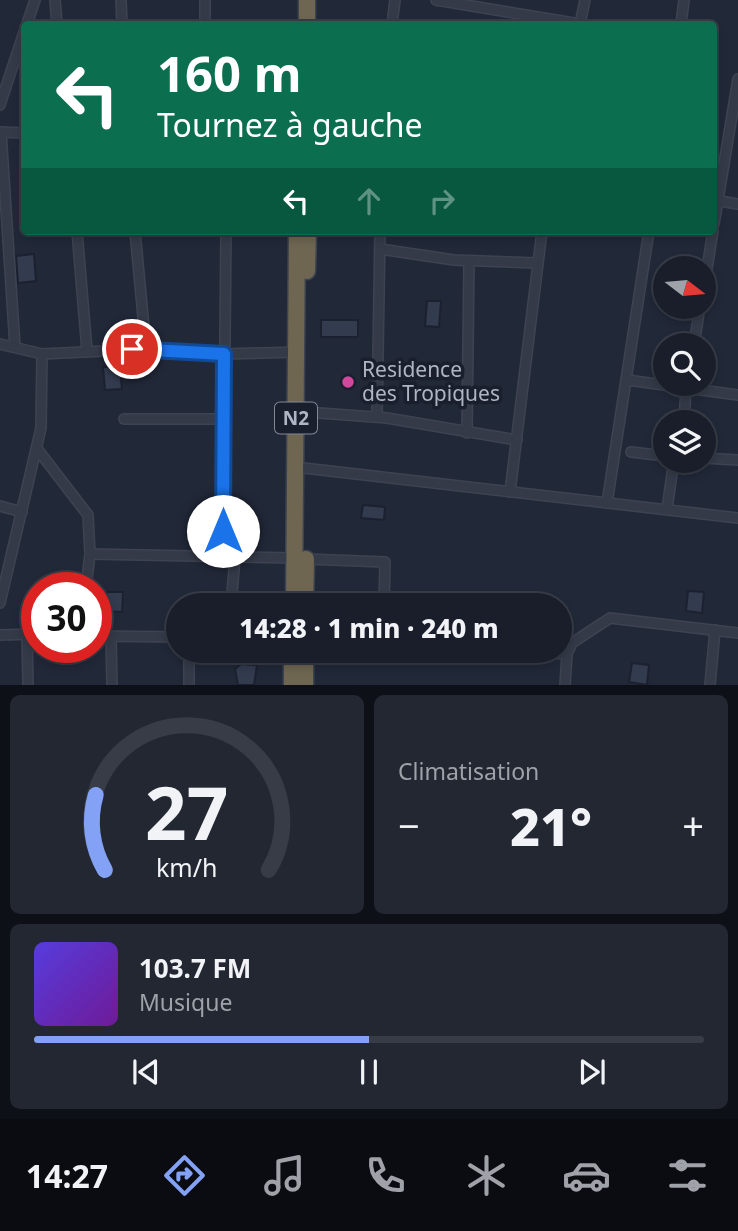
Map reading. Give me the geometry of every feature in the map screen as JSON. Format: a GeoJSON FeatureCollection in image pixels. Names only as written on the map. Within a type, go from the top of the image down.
{"type":"FeatureCollection","features":[{"type":"Feature","properties":{"kind":"highway"},"geometry":{"type":"LineString","coordinates":[[296,0],[296,21]]}},
{"type":"Feature","properties":{"kind":"highway"},"geometry":{"type":"LineString","coordinates":[[307,0],[307,21]]}},
{"type":"Feature","properties":{"kind":"highway","name":"N2"},"geometry":{"type":"LineString","coordinates":[[297,235],[300,558],[304,593]]}},
{"type":"Feature","properties":{"kind":"highway","name":"N2"},"geometry":{"type":"LineString","coordinates":[[300,468],[306,412],[308,235]]}},
{"type":"Feature","properties":{"kind":"highway","name":"N2"},"geometry":{"type":"LineString","coordinates":[[296,593],[300,558]]}},
{"type":"Feature","properties":{"kind":"highway"},"geometry":{"type":"LineString","coordinates":[[292,663],[292,685]]}},
{"type":"Feature","properties":{"kind":"highway"},"geometry":{"type":"LineString","coordinates":[[305,663],[305,685]]}},
{"type":"Feature","properties":{"kind":"street"},"geometry":{"type":"LineString","coordinates":[[28,21],[35,0]]}},
{"type":"Feature","properties":{"kind":"street"},"geometry":{"type":"LineString","coordinates":[[55,0],[57,21]]}},
{"type":"Feature","properties":{"kind":"street"},"geometry":{"type":"LineString","coordinates":[[121,0],[122,21]]}},
{"type":"Feature","properties":{"kind":"street"},"geometry":{"type":"LineString","coordinates":[[205,0],[205,21]]}},
{"type":"Feature","properties":{"kind":"street"},"geometry":{"type":"LineString","coordinates":[[392,21],[396,0]]}},
{"type":"Feature","properties":{"kind":"street"},"geometry":{"type":"LineString","coordinates":[[436,0],[562,21]]}},
{"type":"Feature","properties":{"kind":"street"},"geometry":{"type":"LineString","coordinates":[[580,21],[584,0]]}},
{"type":"Feature","properties":{"kind":"street"},"geometry":{"type":"LineString","coordinates":[[681,21],[684,0]]}},
{"type":"Feature","properties":{"kind":"street"},"geometry":{"type":"LineString","coordinates":[[0,104],[21,41]]}},
{"type":"Feature","properties":{"kind":"street"},"geometry":{"type":"LineString","coordinates":[[717,194],[738,79]]}},
{"type":"Feature","properties":{"kind":"street"},"geometry":{"type":"LineString","coordinates":[[15,347],[0,132],[21,133]]}},
{"type":"Feature","properties":{"kind":"street"},"geometry":{"type":"LineString","coordinates":[[717,200],[738,204]]}},
{"type":"Feature","properties":{"kind":"street"},"geometry":{"type":"LineString","coordinates":[[77,235],[87,351]]}},
{"type":"Feature","properties":{"kind":"street"},"geometry":{"type":"LineString","coordinates":[[135,235],[146,349]]}},
{"type":"Feature","properties":{"kind":"street"},"geometry":{"type":"LineString","coordinates":[[223,556],[226,235]]}},
{"type":"Feature","properties":{"kind":"street"},"geometry":{"type":"LineString","coordinates":[[377,417],[380,235]]}},
{"type":"Feature","properties":{"kind":"street"},"geometry":{"type":"LineString","coordinates":[[510,492],[541,235]]}},
{"type":"Feature","properties":{"kind":"street"},"geometry":{"type":"LineString","coordinates":[[607,503],[648,235]]}},
{"type":"Feature","properties":{"kind":"street"},"geometry":{"type":"LineString","coordinates":[[709,256],[712,235]]}},
{"type":"Feature","properties":{"kind":"street"},"geometry":{"type":"LineString","coordinates":[[380,249],[469,261],[536,263]]}},
{"type":"Feature","properties":{"kind":"street"},"geometry":{"type":"LineString","coordinates":[[467,433],[469,261]]}},
{"type":"Feature","properties":{"kind":"street"},"geometry":{"type":"LineString","coordinates":[[0,344],[42,354],[146,349],[224,354],[297,352]]}},
{"type":"Feature","properties":{"kind":"street"},"geometry":{"type":"LineString","coordinates":[[0,603],[2,581],[38,450],[43,409],[42,354]]}},
{"type":"Feature","properties":{"kind":"street"},"geometry":{"type":"LineString","coordinates":[[627,380],[653,383]]}},
{"type":"Feature","properties":{"kind":"street"},"geometry":{"type":"LineString","coordinates":[[716,391],[738,395]]}},
{"type":"Feature","properties":{"kind":"street"},"geometry":{"type":"LineString","coordinates":[[306,412],[377,417],[517,440]]}},
{"type":"Feature","properties":{"kind":"street"},"geometry":{"type":"LineString","coordinates":[[124,419],[224,419]]}},
{"type":"Feature","properties":{"kind":"street"},"geometry":{"type":"LineString","coordinates":[[38,450],[88,515],[88,572]]}},
{"type":"Feature","properties":{"kind":"street"},"geometry":{"type":"LineString","coordinates":[[631,452],[653,455]]}},
{"type":"Feature","properties":{"kind":"street"},"geometry":{"type":"LineString","coordinates":[[716,459],[738,460]]}},
{"type":"Feature","properties":{"kind":"street"},"geometry":{"type":"LineString","coordinates":[[300,468],[738,518]]}},
{"type":"Feature","properties":{"kind":"street"},"geometry":{"type":"LineString","coordinates":[[667,509],[672,473]]}},
{"type":"Feature","properties":{"kind":"street"},"geometry":{"type":"LineString","coordinates":[[0,506],[22,512]]}},
{"type":"Feature","properties":{"kind":"street"},"geometry":{"type":"LineString","coordinates":[[90,554],[384,562],[384,593]]}},
{"type":"Feature","properties":{"kind":"street"},"geometry":{"type":"LineString","coordinates":[[232,593],[235,557]]}},
{"type":"Feature","properties":{"kind":"street"},"geometry":{"type":"LineString","coordinates":[[572,643],[610,618],[738,633]]}},
{"type":"Feature","properties":{"kind":"street"},"geometry":{"type":"LineString","coordinates":[[710,685],[715,630]]}},
{"type":"Feature","properties":{"kind":"street"},"geometry":{"type":"LineString","coordinates":[[0,635],[21,634]]}},
{"type":"Feature","properties":{"kind":"street"},"geometry":{"type":"LineString","coordinates":[[112,637],[166,637]]}},
{"type":"Feature","properties":{"kind":"street"},"geometry":{"type":"LineString","coordinates":[[28,685],[30,663]]}},
{"type":"Feature","properties":{"kind":"street"},"geometry":{"type":"LineString","coordinates":[[112,663],[112,685]]}},
{"type":"Feature","properties":{"kind":"street"},"geometry":{"type":"LineString","coordinates":[[189,663],[189,685]]}},
{"type":"Feature","properties":{"kind":"street"},"geometry":{"type":"LineString","coordinates":[[565,685],[567,663]]}},
{"type":"Feature","properties":{"kind":"building"},"geometry":{"type":"Polygon","coordinates":[[[34,254],[36,281],[18,283],[16,256],[34,254]]]}},
{"type":"Feature","properties":{"kind":"building"},"geometry":{"type":"Polygon","coordinates":[[[427,301],[441,301],[439,327],[425,326],[427,301]]]}},
{"type":"Feature","properties":{"kind":"building"},"geometry":{"type":"Polygon","coordinates":[[[321,320],[358,320],[358,337],[321,337],[321,320]]]}},
{"type":"Feature","properties":{"kind":"building"},"geometry":{"type":"Polygon","coordinates":[[[120,366],[122,389],[105,390],[103,367],[120,366]]]}},
{"type":"Feature","properties":{"kind":"building"},"geometry":{"type":"Polygon","coordinates":[[[363,505],[385,507],[384,520],[361,518],[363,505]]]}},
{"type":"Feature","properties":{"kind":"building"},"geometry":{"type":"Polygon","coordinates":[[[688,591],[704,592],[702,613],[686,611],[688,591]]]}},
{"type":"Feature","properties":{"kind":"building"},"geometry":{"type":"Polygon","coordinates":[[[112,592],[123,592],[122,612],[112,611],[112,592]]]}},
{"type":"Feature","properties":{"kind":"building"},"geometry":{"type":"Polygon","coordinates":[[[632,663],[649,665],[647,685],[629,682],[632,663]]]}},
{"type":"Feature","properties":{"kind":"building"},"geometry":{"type":"Polygon","coordinates":[[[241,664],[257,665],[254,685],[238,685],[235,669],[241,664]]]}},
{"type":"Feature","properties":{"kind":"place","name":"Residence des Tropiques"},"geometry":{"type":"Point","coordinates":[348,382]}},
{"type":"Feature","properties":{"kind":"route"},"geometry":{"type":"LineString","coordinates":[[132,349],[224,354],[223,531]]}}]}
